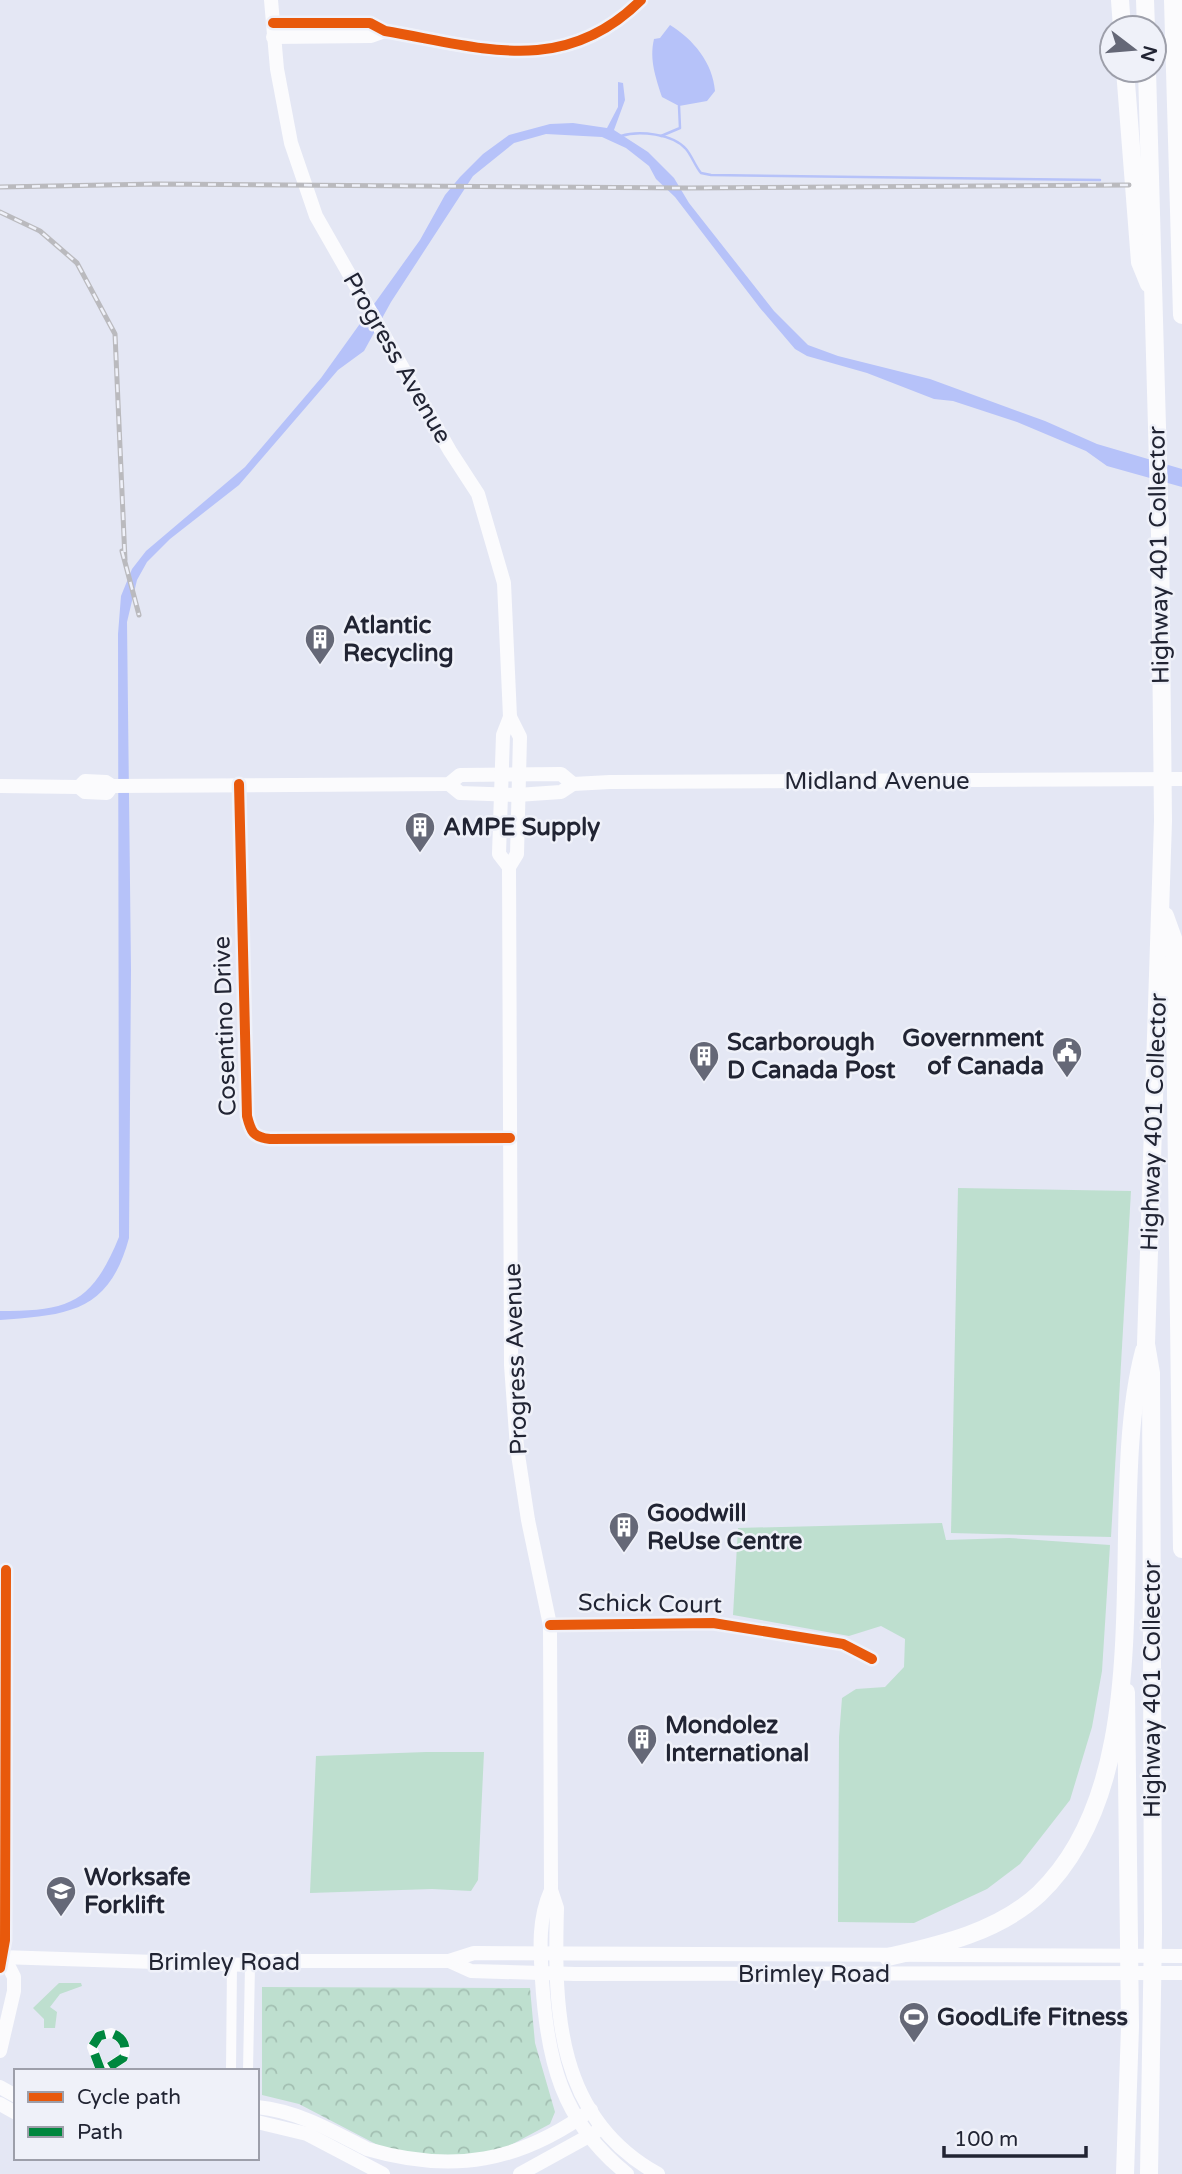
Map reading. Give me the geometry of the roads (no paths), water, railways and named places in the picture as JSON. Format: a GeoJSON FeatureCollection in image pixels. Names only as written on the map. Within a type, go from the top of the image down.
{"type":"FeatureCollection","features":[{"type":"Feature","properties":{"kind":"highway"},"geometry":{"type":"LineString","coordinates":[[1173,0],[1182,315]]}},
{"type":"Feature","properties":{"kind":"highway"},"geometry":{"type":"LineString","coordinates":[[1127,84],[1142,177]]}},
{"type":"Feature","properties":{"kind":"highway","name":"Highway 401 Collector"},"geometry":{"type":"LineString","coordinates":[[1146,84],[1142,177],[1154,297],[1163,821],[1146,1344],[1151,1373],[1153,1919],[1149,2174]]}},
{"type":"Feature","properties":{"kind":"highway"},"geometry":{"type":"LineString","coordinates":[[1161,906],[1174,941],[1182,1549]]}},
{"type":"Feature","properties":{"kind":"highway"},"geometry":{"type":"LineString","coordinates":[[888,1957],[954,1941],[988,1926],[1038,1895],[1062,1867],[1082,1836],[1095,1805],[1112,1735],[1123,1671],[1131,1464],[1138,1374],[1146,1344]]}},
{"type":"Feature","properties":{"kind":"highway"},"geometry":{"type":"LineString","coordinates":[[1123,1671],[1128,1702],[1129,1931],[1125,2174]]}},
{"type":"Feature","properties":{"kind":"main road","name":"Progress Avenue"},"geometry":{"type":"LineString","coordinates":[[271,0],[273,30],[291,143],[316,216],[450,451],[478,494],[503,583],[510,717],[520,737],[517,854],[509,867],[511,1365],[517,1448],[528,1520],[550,1625],[551,1890],[557,1908],[557,1973],[564,2048],[572,2075],[603,2127],[629,2154],[658,2174]]}},
{"type":"Feature","properties":{"kind":"main road"},"geometry":{"type":"LineString","coordinates":[[273,30],[371,36],[385,31],[508,51],[555,50],[599,34],[641,0]]}},
{"type":"Feature","properties":{"kind":"main road","name":"Progress Avenue"},"geometry":{"type":"LineString","coordinates":[[509,867],[499,854],[503,735],[510,717]]}},
{"type":"Feature","properties":{"kind":"main road","name":"Midland Avenue"},"geometry":{"type":"LineString","coordinates":[[0,786],[79,787],[85,781],[106,782],[112,786],[449,784],[460,775],[561,774],[573,784]]}},
{"type":"Feature","properties":{"kind":"main road","name":"Midland Avenue"},"geometry":{"type":"LineString","coordinates":[[449,784],[460,793],[517,795],[561,792],[573,784],[1182,779]]}},
{"type":"Feature","properties":{"kind":"main road","name":"Progress Avenue"},"geometry":{"type":"LineString","coordinates":[[551,1890],[541,1912],[541,1972],[548,2046],[559,2084],[577,2120],[627,2174]]}},
{"type":"Feature","properties":{"kind":"main road","name":"Brimley Road"},"geometry":{"type":"LineString","coordinates":[[1,1961],[250,1965],[261,1961],[449,1961],[474,1953],[709,1954],[1111,1963],[1182,1973]]}},
{"type":"Feature","properties":{"kind":"main road"},"geometry":{"type":"LineString","coordinates":[[709,1954],[709,1973]]}},
{"type":"Feature","properties":{"kind":"main road","name":"Brimley Road"},"geometry":{"type":"LineString","coordinates":[[449,1961],[471,1971],[862,1975],[1111,1963],[1182,1956]]}},
{"type":"Feature","properties":{"kind":"main road"},"geometry":{"type":"LineString","coordinates":[[0,2051],[12,2012],[14,1990],[14,1977],[1,1961]]}},
{"type":"Feature","properties":{"kind":"main road"},"geometry":{"type":"LineString","coordinates":[[259,2108],[314,2122],[384,2157],[410,2165],[442,2170],[466,2169],[509,2161],[558,2135],[591,2110]]}},
{"type":"Feature","properties":{"kind":"main road"},"geometry":{"type":"LineString","coordinates":[[259,2122],[307,2134],[383,2174]]}},
{"type":"Feature","properties":{"kind":"main road"},"geometry":{"type":"LineString","coordinates":[[520,2174],[603,2127]]}},
{"type":"Feature","properties":{"kind":"street","name":"Cosentino Drive"},"geometry":{"type":"LineString","coordinates":[[239,785],[247,1116],[251,1132],[257,1138],[270,1139],[510,1138]]}},
{"type":"Feature","properties":{"kind":"street"},"geometry":{"type":"LineString","coordinates":[[1,1961],[6,1570]]}},
{"type":"Feature","properties":{"kind":"street","name":"Schick Court"},"geometry":{"type":"LineString","coordinates":[[550,1625],[713,1623],[843,1644],[872,1659]]}},
{"type":"Feature","properties":{"kind":"street"},"geometry":{"type":"LineString","coordinates":[[231,2069],[232,1964]]}},
{"type":"Feature","properties":{"kind":"street"},"geometry":{"type":"LineString","coordinates":[[248,2069],[250,1965]]}},
{"type":"Feature","properties":{"kind":"street"},"geometry":{"type":"LineString","coordinates":[[100,2069],[92,2047],[99,2036],[111,2033],[122,2040],[125,2049],[123,2058],[109,2069]]}},
{"type":"Feature","properties":{"kind":"water"},"geometry":{"type":"Polygon","coordinates":[[[670,25],[694,45],[706,62],[715,91],[707,101],[679,106],[662,97],[652,54],[654,39],[660,38],[670,25]]]}},
{"type":"Feature","properties":{"kind":"water"},"geometry":{"type":"Polygon","coordinates":[[[618,82],[623,83],[625,100],[614,130],[648,152],[674,178],[689,203],[774,311],[808,345],[838,356],[930,379],[1045,421],[1097,444],[1182,469],[1182,487],[1107,466],[1086,451],[1017,422],[953,401],[934,399],[867,373],[807,356],[795,349],[760,308],[675,197],[656,179],[649,166],[626,148],[602,137],[546,134],[514,143],[473,176],[391,302],[364,351],[338,370],[239,485],[170,539],[147,562],[137,580],[127,622],[131,969],[129,1238],[110,1282],[97,1296],[65,1312],[0,1320],[0,1311],[44,1309],[76,1299],[99,1276],[119,1237],[118,634],[121,596],[132,569],[146,551],[245,467],[321,378],[420,240],[445,195],[460,177],[483,154],[509,135],[550,124],[573,123],[607,128],[618,107],[618,82]]]}},
{"type":"Feature","properties":{"kind":"waterway"},"geometry":{"type":"LineString","coordinates":[[661,136],[680,128],[679,106]]}},
{"type":"Feature","properties":{"kind":"waterway"},"geometry":{"type":"LineString","coordinates":[[621,136],[646,134],[673,140],[686,149],[701,173],[711,175],[1100,180]]}},
{"type":"Feature","properties":{"kind":"railway"},"geometry":{"type":"LineString","coordinates":[[0,187],[157,184],[688,188],[1129,185]]}},
{"type":"Feature","properties":{"kind":"railway"},"geometry":{"type":"LineString","coordinates":[[0,212],[40,231],[77,263],[115,334],[125,560]]}},
{"type":"Feature","properties":{"kind":"railway"},"geometry":{"type":"LineString","coordinates":[[122,551],[139,615]]}},
{"type":"Feature","properties":{"kind":"place","name":"Atlantic Recycling"},"geometry":{"type":"Point","coordinates":[320,666]}},
{"type":"Feature","properties":{"kind":"place","name":"AMPE Supply"},"geometry":{"type":"Point","coordinates":[420,854]}},
{"type":"Feature","properties":{"kind":"place","name":"Government of Canada"},"geometry":{"type":"Point","coordinates":[1067,1079]}},
{"type":"Feature","properties":{"kind":"place","name":"Scarborough D Canada Post"},"geometry":{"type":"Point","coordinates":[704,1083]}},
{"type":"Feature","properties":{"kind":"place","name":"Goodwill ReUse Centre"},"geometry":{"type":"Point","coordinates":[624,1554]}},
{"type":"Feature","properties":{"kind":"place","name":"Mondolez International"},"geometry":{"type":"Point","coordinates":[642,1766]}},
{"type":"Feature","properties":{"kind":"place","name":"Worksafe Forklift"},"geometry":{"type":"Point","coordinates":[61,1918]}},
{"type":"Feature","properties":{"kind":"place","name":"GoodLife Fitness"},"geometry":{"type":"Point","coordinates":[914,2044]}}]}
